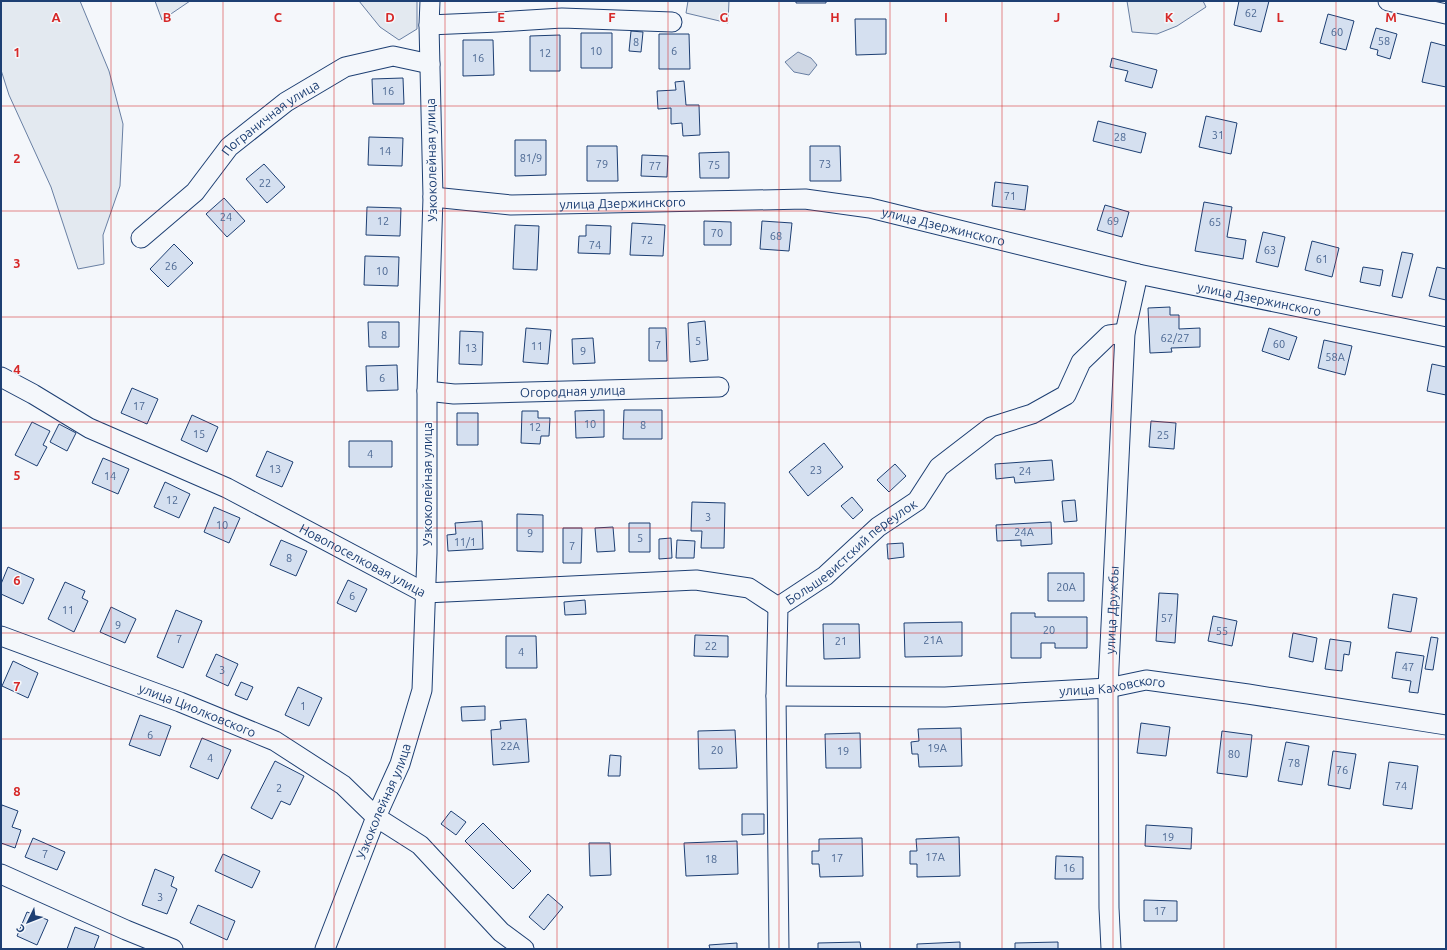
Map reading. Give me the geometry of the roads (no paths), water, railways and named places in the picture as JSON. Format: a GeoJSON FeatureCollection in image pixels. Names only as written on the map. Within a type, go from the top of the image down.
{"type":"FeatureCollection","features":[{"type":"Feature","properties":{"kind":"street","name":"Узкоколейная улица"},"geometry":{"type":"LineString","coordinates":[[325,949],[376,817],[400,764],[422,690],[427,553],[427,391],[433,197],[429,25],[430,1]]}},
{"type":"Feature","properties":{"kind":"street"},"geometry":{"type":"LineString","coordinates":[[1388,1],[1446,14]]}},
{"type":"Feature","properties":{"kind":"street"},"geometry":{"type":"LineString","coordinates":[[429,25],[562,18],[672,22]]}},
{"type":"Feature","properties":{"kind":"street","name":"Пограничная улица"},"geometry":{"type":"LineString","coordinates":[[141,238],[195,192],[229,147],[286,102],[345,67],[392,56],[430,64]]}},
{"type":"Feature","properties":{"kind":"street","name":"улица Дзержинского"},"geometry":{"type":"LineString","coordinates":[[433,197],[511,205],[805,199],[870,208],[1138,274],[1446,337]]}},
{"type":"Feature","properties":{"kind":"street","name":"улица Дружбы"},"geometry":{"type":"LineString","coordinates":[[1111,949],[1109,908],[1108,688],[1125,333],[1138,274]]}},
{"type":"Feature","properties":{"kind":"street","name":"Большевистский переулок"},"geometry":{"type":"LineString","coordinates":[[779,949],[776,696],[778,608],[825,576],[878,527],[917,501],[940,467],[992,427],[1032,414],[1066,395],[1081,362],[1109,335],[1125,333]]}},
{"type":"Feature","properties":{"kind":"street","name":"Новопоселковая улица"},"geometry":{"type":"LineString","coordinates":[[1,377],[33,394],[89,428],[227,488],[426,593],[696,580],[749,588],[778,608]]}},
{"type":"Feature","properties":{"kind":"street","name":"Огородная улица"},"geometry":{"type":"LineString","coordinates":[[427,391],[454,394],[719,387]]}},
{"type":"Feature","properties":{"kind":"street","name":"улица Циолковского"},"geometry":{"type":"LineString","coordinates":[[1,636],[180,702],[275,741],[343,785],[376,817],[420,844],[501,932],[524,949]]}},
{"type":"Feature","properties":{"kind":"street","name":"улица Каховского"},"geometry":{"type":"LineString","coordinates":[[776,696],[945,697],[1108,688],[1146,680],[1248,694],[1446,725]]}},
{"type":"Feature","properties":{"kind":"street"},"geometry":{"type":"LineString","coordinates":[[1,874],[126,930],[173,949]]}}]}
